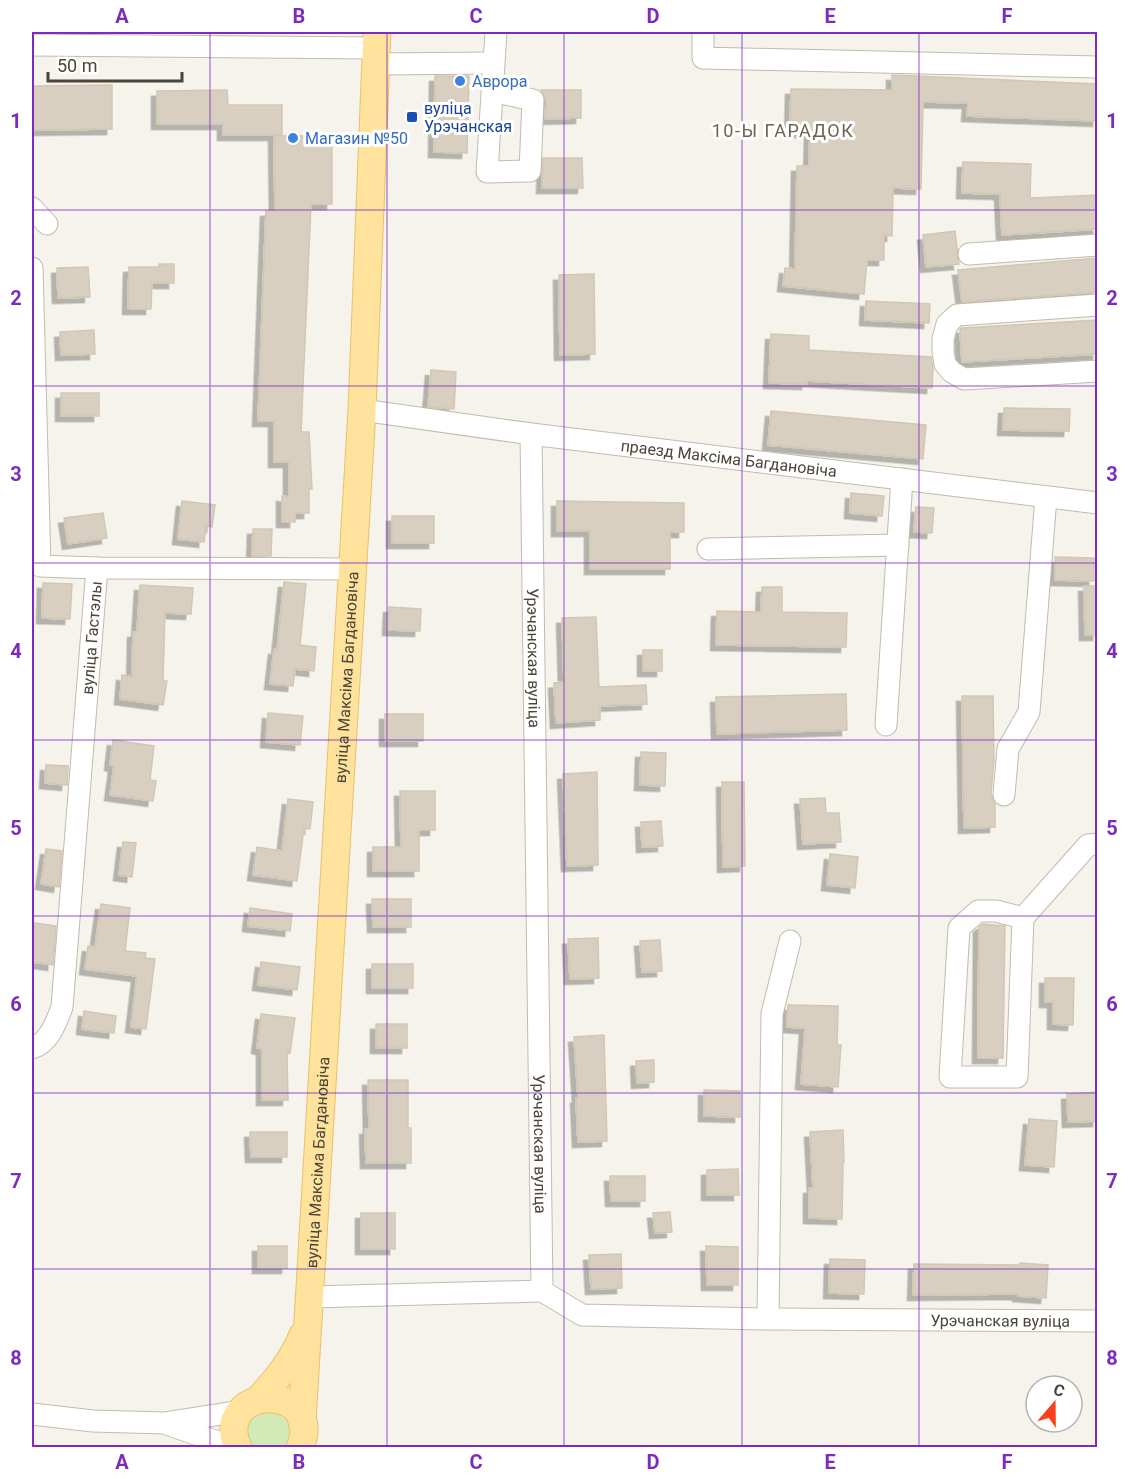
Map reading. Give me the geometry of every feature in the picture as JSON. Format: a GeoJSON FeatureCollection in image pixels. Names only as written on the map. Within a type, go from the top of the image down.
{"type":"FeatureCollection","features":[{"type":"Feature","properties":{"kind":"main road","name":"вуліца Максіма Багдановіча"},"geometry":{"type":"LineString","coordinates":[[301,1435],[362,410],[377,48]]}},
{"type":"Feature","properties":{"kind":"main road","name":"вуліца Максіма Багдановіча"},"geometry":{"type":"LineString","coordinates":[[250,1405],[282,1374],[297,1350],[309,1310]]}},
{"type":"Feature","properties":{"kind":"main road"},"geometry":{"type":"LineString","coordinates":[[237,1448],[235,1426],[250,1405],[268,1397],[285,1401],[293,1407],[301,1435]]}},
{"type":"Feature","properties":{"kind":"street"},"geometry":{"type":"LineString","coordinates":[[492,91],[495,32]]}},
{"type":"Feature","properties":{"kind":"street"},"geometry":{"type":"LineString","coordinates":[[703,32],[703,58],[1098,67]]}},
{"type":"Feature","properties":{"kind":"street"},"geometry":{"type":"LineString","coordinates":[[32,45],[54,38],[196,39],[377,48],[494,63]]}},
{"type":"Feature","properties":{"kind":"street"},"geometry":{"type":"LineString","coordinates":[[32,208],[46,224]]}},
{"type":"Feature","properties":{"kind":"street"},"geometry":{"type":"LineString","coordinates":[[969,254],[1098,244]]}},
{"type":"Feature","properties":{"kind":"street","name":"вуліца Гастэлы"},"geometry":{"type":"LineString","coordinates":[[32,268],[40,566],[97,568],[62,1007],[54,1029],[39,1046],[32,1048]]}},
{"type":"Feature","properties":{"kind":"street"},"geometry":{"type":"LineString","coordinates":[[1098,304],[957,315],[947,324],[943,339],[945,364],[963,380],[1098,371]]}},
{"type":"Feature","properties":{"kind":"street","name":"праезд Максіма Багдановіча"},"geometry":{"type":"LineString","coordinates":[[362,410],[531,434],[1098,503]]}},
{"type":"Feature","properties":{"kind":"street","name":"Урэчанская вуліца"},"geometry":{"type":"LineString","coordinates":[[531,434],[542,1292],[582,1316],[1098,1321]]}},
{"type":"Feature","properties":{"kind":"street"},"geometry":{"type":"LineString","coordinates":[[886,725],[902,479]]}},
{"type":"Feature","properties":{"kind":"street"},"geometry":{"type":"LineString","coordinates":[[1004,795],[1008,749],[1029,712],[1046,497]]}},
{"type":"Feature","properties":{"kind":"street"},"geometry":{"type":"LineString","coordinates":[[708,549],[898,545]]}},
{"type":"Feature","properties":{"kind":"street"},"geometry":{"type":"LineString","coordinates":[[97,568],[352,569]]}},
{"type":"Feature","properties":{"kind":"street"},"geometry":{"type":"LineString","coordinates":[[1023,918],[996,911],[978,911],[959,928],[950,1077],[1017,1077],[1023,918],[1088,845],[1098,844]]}},
{"type":"Feature","properties":{"kind":"street"},"geometry":{"type":"LineString","coordinates":[[768,1319],[772,1014],[790,941]]}},
{"type":"Feature","properties":{"kind":"street"},"geometry":{"type":"LineString","coordinates":[[309,1310],[542,1292]]}},
{"type":"Feature","properties":{"kind":"street"},"geometry":{"type":"LineString","coordinates":[[32,1414],[93,1421],[164,1423],[250,1405]]}},
{"type":"Feature","properties":{"kind":"street"},"geometry":{"type":"LineString","coordinates":[[164,1423],[237,1448]]}},
{"type":"Feature","properties":{"kind":"green space"},"geometry":{"type":"Polygon","coordinates":[[[277,1408],[292,1425],[287,1447],[250,1447],[245,1422],[249,1415],[277,1408]]]}},
{"type":"Feature","properties":{"kind":"building"},"geometry":{"type":"Polygon","coordinates":[[[892,75],[1098,84],[1098,121],[967,116],[968,103],[923,102],[921,189],[893,188],[892,236],[884,235],[884,260],[867,260],[864,294],[783,286],[785,268],[795,269],[797,166],[809,166],[810,132],[790,132],[791,89],[892,90],[892,75]]]}},
{"type":"Feature","properties":{"kind":"building"},"geometry":{"type":"Polygon","coordinates":[[[435,76],[469,76],[467,153],[434,152],[435,76]]]}},
{"type":"Feature","properties":{"kind":"building"},"geometry":{"type":"Polygon","coordinates":[[[112,85],[112,129],[32,130],[32,86],[112,85]]]}},
{"type":"Feature","properties":{"kind":"building"},"geometry":{"type":"Polygon","coordinates":[[[227,90],[228,105],[282,105],[282,135],[223,135],[223,124],[157,124],[157,91],[227,90]]]}},
{"type":"Feature","properties":{"kind":"building"},"geometry":{"type":"Polygon","coordinates":[[[541,90],[581,90],[581,118],[545,119],[546,100],[541,90]]]}},
{"type":"Feature","properties":{"kind":"building"},"geometry":{"type":"Polygon","coordinates":[[[274,136],[332,136],[332,204],[311,204],[301,432],[309,432],[312,489],[309,489],[309,513],[295,513],[295,522],[282,522],[282,496],[289,497],[289,462],[274,462],[274,421],[258,421],[266,211],[275,211],[274,136]]]}},
{"type":"Feature","properties":{"kind":"building"},"geometry":{"type":"Polygon","coordinates":[[[543,158],[582,158],[583,188],[542,188],[543,158]]]}},
{"type":"Feature","properties":{"kind":"building"},"geometry":{"type":"Polygon","coordinates":[[[963,162],[1031,164],[1030,198],[1098,195],[1098,229],[1002,235],[1000,194],[962,193],[963,162]]]}},
{"type":"Feature","properties":{"kind":"building"},"geometry":{"type":"Polygon","coordinates":[[[955,231],[959,264],[926,267],[923,235],[955,231]]]}},
{"type":"Feature","properties":{"kind":"building"},"geometry":{"type":"Polygon","coordinates":[[[1098,258],[1098,292],[962,302],[958,270],[1098,258]]]}},
{"type":"Feature","properties":{"kind":"building"},"geometry":{"type":"Polygon","coordinates":[[[159,264],[174,264],[174,283],[152,283],[151,309],[128,309],[129,267],[159,267],[159,264]]]}},
{"type":"Feature","properties":{"kind":"building"},"geometry":{"type":"Polygon","coordinates":[[[88,267],[90,297],[58,298],[57,268],[88,267]]]}},
{"type":"Feature","properties":{"kind":"building"},"geometry":{"type":"Polygon","coordinates":[[[594,274],[595,354],[560,355],[559,275],[594,274]]]}},
{"type":"Feature","properties":{"kind":"building"},"geometry":{"type":"Polygon","coordinates":[[[866,301],[930,304],[929,323],[865,320],[866,301]]]}},
{"type":"Feature","properties":{"kind":"building"},"geometry":{"type":"Polygon","coordinates":[[[1098,320],[1098,354],[962,362],[960,329],[962,328],[1098,320]]]}},
{"type":"Feature","properties":{"kind":"building"},"geometry":{"type":"Polygon","coordinates":[[[94,330],[95,354],[61,355],[60,332],[94,330]]]}},
{"type":"Feature","properties":{"kind":"building"},"geometry":{"type":"Polygon","coordinates":[[[771,334],[809,336],[809,350],[931,357],[932,388],[807,381],[807,384],[769,383],[771,334]]]}},
{"type":"Feature","properties":{"kind":"building"},"geometry":{"type":"Polygon","coordinates":[[[431,370],[456,372],[454,409],[428,407],[431,370]]]}},
{"type":"Feature","properties":{"kind":"building"},"geometry":{"type":"Polygon","coordinates":[[[61,393],[99,393],[99,416],[61,416],[61,393]]]}},
{"type":"Feature","properties":{"kind":"building"},"geometry":{"type":"Polygon","coordinates":[[[1004,408],[1070,409],[1069,431],[1003,430],[1004,408]]]}},
{"type":"Feature","properties":{"kind":"building"},"geometry":{"type":"Polygon","coordinates":[[[771,411],[926,425],[923,459],[768,445],[771,411]]]}},
{"type":"Feature","properties":{"kind":"building"},"geometry":{"type":"Polygon","coordinates":[[[851,493],[884,496],[882,516],[850,513],[851,493]]]}},
{"type":"Feature","properties":{"kind":"building"},"geometry":{"type":"Polygon","coordinates":[[[182,501],[215,505],[212,527],[206,526],[204,542],[178,539],[182,501]]]}},
{"type":"Feature","properties":{"kind":"building"},"geometry":{"type":"Polygon","coordinates":[[[557,501],[684,503],[684,532],[670,532],[670,569],[590,569],[590,531],[557,531],[557,501]]]}},
{"type":"Feature","properties":{"kind":"building"},"geometry":{"type":"Polygon","coordinates":[[[916,507],[934,508],[932,533],[914,532],[916,507]]]}},
{"type":"Feature","properties":{"kind":"building"},"geometry":{"type":"Polygon","coordinates":[[[103,513],[107,538],[68,544],[64,518],[103,513]]]}},
{"type":"Feature","properties":{"kind":"building"},"geometry":{"type":"Polygon","coordinates":[[[392,516],[434,516],[434,543],[392,543],[392,516]]]}},
{"type":"Feature","properties":{"kind":"building"},"geometry":{"type":"Polygon","coordinates":[[[253,529],[272,529],[271,556],[252,556],[253,529]]]}},
{"type":"Feature","properties":{"kind":"building"},"geometry":{"type":"Polygon","coordinates":[[[1055,557],[1094,558],[1094,581],[1055,580],[1055,557]]]}},
{"type":"Feature","properties":{"kind":"building"},"geometry":{"type":"Polygon","coordinates":[[[284,582],[306,584],[300,645],[316,647],[314,671],[295,669],[293,686],[270,684],[274,649],[277,650],[284,582]]]}},
{"type":"Feature","properties":{"kind":"building"},"geometry":{"type":"Polygon","coordinates":[[[43,583],[72,584],[70,619],[42,618],[43,583]]]}},
{"type":"Feature","properties":{"kind":"building"},"geometry":{"type":"Polygon","coordinates":[[[140,585],[193,588],[191,614],[165,613],[163,681],[167,681],[163,705],[120,699],[122,675],[132,677],[133,632],[137,632],[140,585]]]}},
{"type":"Feature","properties":{"kind":"building"},"geometry":{"type":"Polygon","coordinates":[[[1084,586],[1098,586],[1098,635],[1085,635],[1084,586]]]}},
{"type":"Feature","properties":{"kind":"building"},"geometry":{"type":"Polygon","coordinates":[[[762,587],[782,587],[782,612],[847,613],[846,647],[716,645],[717,611],[761,612],[762,587]]]}},
{"type":"Feature","properties":{"kind":"building"},"geometry":{"type":"Polygon","coordinates":[[[389,607],[421,609],[420,631],[388,630],[389,607]]]}},
{"type":"Feature","properties":{"kind":"building"},"geometry":{"type":"Polygon","coordinates":[[[596,617],[599,687],[646,685],[647,704],[600,706],[600,720],[556,723],[554,683],[564,682],[562,618],[596,617]]]}},
{"type":"Feature","properties":{"kind":"building"},"geometry":{"type":"Polygon","coordinates":[[[643,650],[662,650],[662,671],[643,671],[643,650]]]}},
{"type":"Feature","properties":{"kind":"building"},"geometry":{"type":"Polygon","coordinates":[[[846,694],[847,730],[717,734],[716,697],[846,694]]]}},
{"type":"Feature","properties":{"kind":"building"},"geometry":{"type":"Polygon","coordinates":[[[962,696],[993,696],[994,760],[991,794],[995,803],[995,827],[964,828],[962,696]]]}},
{"type":"Feature","properties":{"kind":"building"},"geometry":{"type":"Polygon","coordinates":[[[268,713],[303,716],[300,745],[266,742],[268,713]]]}},
{"type":"Feature","properties":{"kind":"building"},"geometry":{"type":"Polygon","coordinates":[[[385,714],[423,714],[423,741],[385,741],[385,714]]]}},
{"type":"Feature","properties":{"kind":"building"},"geometry":{"type":"Polygon","coordinates":[[[113,740],[154,746],[150,780],[156,781],[153,801],[110,795],[114,766],[110,765],[113,740]]]}},
{"type":"Feature","properties":{"kind":"building"},"geometry":{"type":"Polygon","coordinates":[[[641,752],[666,753],[665,786],[640,785],[641,752]]]}},
{"type":"Feature","properties":{"kind":"building"},"geometry":{"type":"Polygon","coordinates":[[[46,765],[68,766],[67,785],[45,783],[46,765]]]}},
{"type":"Feature","properties":{"kind":"building"},"geometry":{"type":"Polygon","coordinates":[[[597,772],[598,865],[567,866],[563,774],[597,772]]]}},
{"type":"Feature","properties":{"kind":"building"},"geometry":{"type":"Polygon","coordinates":[[[722,782],[744,782],[745,866],[723,867],[722,782]]]}},
{"type":"Feature","properties":{"kind":"building"},"geometry":{"type":"Polygon","coordinates":[[[400,791],[435,791],[435,830],[419,830],[419,871],[373,871],[373,847],[401,847],[400,791]]]}},
{"type":"Feature","properties":{"kind":"building"},"geometry":{"type":"Polygon","coordinates":[[[825,798],[826,813],[839,813],[841,842],[803,844],[800,799],[825,798]]]}},
{"type":"Feature","properties":{"kind":"building"},"geometry":{"type":"Polygon","coordinates":[[[288,799],[313,802],[310,829],[304,828],[297,881],[253,875],[257,847],[282,851],[288,799]]]}},
{"type":"Feature","properties":{"kind":"building"},"geometry":{"type":"Polygon","coordinates":[[[661,821],[663,846],[642,847],[641,822],[661,821]]]}},
{"type":"Feature","properties":{"kind":"building"},"geometry":{"type":"Polygon","coordinates":[[[123,842],[136,843],[132,877],[119,875],[123,842]]]}},
{"type":"Feature","properties":{"kind":"building"},"geometry":{"type":"Polygon","coordinates":[[[46,849],[62,851],[59,887],[41,884],[46,849]]]}},
{"type":"Feature","properties":{"kind":"building"},"geometry":{"type":"Polygon","coordinates":[[[830,854],[858,857],[855,888],[827,885],[830,854]]]}},
{"type":"Feature","properties":{"kind":"building"},"geometry":{"type":"Polygon","coordinates":[[[372,899],[411,899],[411,927],[373,927],[372,899]]]}},
{"type":"Feature","properties":{"kind":"building"},"geometry":{"type":"Polygon","coordinates":[[[101,904],[130,908],[125,951],[146,953],[145,958],[155,959],[146,1029],[131,1027],[137,976],[85,969],[88,946],[95,947],[101,904]]]}},
{"type":"Feature","properties":{"kind":"building"},"geometry":{"type":"Polygon","coordinates":[[[250,908],[292,914],[290,931],[248,926],[250,908]]]}},
{"type":"Feature","properties":{"kind":"building"},"geometry":{"type":"Polygon","coordinates":[[[34,923],[56,926],[53,965],[32,962],[34,923]]]}},
{"type":"Feature","properties":{"kind":"building"},"geometry":{"type":"Polygon","coordinates":[[[983,924],[1005,926],[1003,1058],[978,1058],[979,927],[983,924]]]}},
{"type":"Feature","properties":{"kind":"building"},"geometry":{"type":"Polygon","coordinates":[[[598,938],[599,978],[570,979],[568,939],[598,938]]]}},
{"type":"Feature","properties":{"kind":"building"},"geometry":{"type":"Polygon","coordinates":[[[660,940],[662,971],[642,972],[640,941],[660,940]]]}},
{"type":"Feature","properties":{"kind":"building"},"geometry":{"type":"Polygon","coordinates":[[[261,962],[300,967],[297,990],[258,985],[261,962]]]}},
{"type":"Feature","properties":{"kind":"building"},"geometry":{"type":"Polygon","coordinates":[[[372,964],[413,964],[413,988],[372,988],[372,964]]]}},
{"type":"Feature","properties":{"kind":"building"},"geometry":{"type":"Polygon","coordinates":[[[1045,978],[1074,978],[1073,1025],[1053,1024],[1053,1002],[1045,1002],[1045,978]]]}},
{"type":"Feature","properties":{"kind":"building"},"geometry":{"type":"Polygon","coordinates":[[[788,1005],[838,1006],[837,1045],[841,1045],[838,1087],[801,1084],[805,1028],[787,1027],[788,1005]]]}},
{"type":"Feature","properties":{"kind":"building"},"geometry":{"type":"Polygon","coordinates":[[[84,1011],[116,1016],[114,1033],[82,1029],[84,1011]]]}},
{"type":"Feature","properties":{"kind":"building"},"geometry":{"type":"Polygon","coordinates":[[[261,1014],[295,1018],[290,1053],[287,1052],[288,1100],[262,1100],[262,1049],[257,1048],[261,1014]]]}},
{"type":"Feature","properties":{"kind":"building"},"geometry":{"type":"Polygon","coordinates":[[[376,1024],[407,1024],[407,1048],[376,1048],[376,1024]]]}},
{"type":"Feature","properties":{"kind":"building"},"geometry":{"type":"Polygon","coordinates":[[[604,1035],[607,1141],[578,1142],[574,1037],[604,1035]]]}},
{"type":"Feature","properties":{"kind":"building"},"geometry":{"type":"Polygon","coordinates":[[[654,1060],[654,1082],[637,1083],[636,1061],[654,1060]]]}},
{"type":"Feature","properties":{"kind":"building"},"geometry":{"type":"Polygon","coordinates":[[[368,1080],[408,1080],[411,1163],[366,1163],[365,1129],[369,1129],[368,1080]]]}},
{"type":"Feature","properties":{"kind":"building"},"geometry":{"type":"Polygon","coordinates":[[[704,1090],[740,1091],[740,1117],[704,1116],[704,1090]]]}},
{"type":"Feature","properties":{"kind":"building"},"geometry":{"type":"Polygon","coordinates":[[[1098,1092],[1098,1121],[1068,1122],[1067,1094],[1098,1092]]]}},
{"type":"Feature","properties":{"kind":"building"},"geometry":{"type":"Polygon","coordinates":[[[1029,1119],[1057,1121],[1054,1167],[1025,1165],[1029,1119]]]}},
{"type":"Feature","properties":{"kind":"building"},"geometry":{"type":"Polygon","coordinates":[[[843,1130],[842,1219],[809,1218],[809,1188],[813,1188],[810,1132],[843,1130]]]}},
{"type":"Feature","properties":{"kind":"building"},"geometry":{"type":"Polygon","coordinates":[[[250,1132],[287,1132],[287,1157],[251,1157],[250,1132]]]}},
{"type":"Feature","properties":{"kind":"building"},"geometry":{"type":"Polygon","coordinates":[[[738,1169],[739,1195],[707,1195],[707,1170],[738,1169]]]}},
{"type":"Feature","properties":{"kind":"building"},"geometry":{"type":"Polygon","coordinates":[[[610,1176],[645,1176],[645,1201],[611,1201],[610,1176]]]}},
{"type":"Feature","properties":{"kind":"building"},"geometry":{"type":"Polygon","coordinates":[[[670,1212],[672,1232],[655,1233],[653,1213],[670,1212]]]}},
{"type":"Feature","properties":{"kind":"building"},"geometry":{"type":"Polygon","coordinates":[[[361,1213],[395,1213],[395,1249],[361,1249],[361,1213]]]}},
{"type":"Feature","properties":{"kind":"building"},"geometry":{"type":"Polygon","coordinates":[[[258,1246],[287,1246],[287,1268],[258,1268],[258,1246]]]}},
{"type":"Feature","properties":{"kind":"building"},"geometry":{"type":"Polygon","coordinates":[[[706,1246],[738,1247],[738,1285],[707,1285],[706,1246]]]}},
{"type":"Feature","properties":{"kind":"building"},"geometry":{"type":"Polygon","coordinates":[[[621,1254],[622,1288],[591,1289],[589,1255],[621,1254]]]}},
{"type":"Feature","properties":{"kind":"building"},"geometry":{"type":"Polygon","coordinates":[[[830,1259],[865,1260],[864,1294],[829,1293],[830,1259]]]}},
{"type":"Feature","properties":{"kind":"building"},"geometry":{"type":"Polygon","coordinates":[[[1020,1263],[1048,1265],[1046,1298],[1018,1296],[1018,1294],[913,1295],[914,1264],[1020,1265],[1020,1263]]]}},
{"type":"Feature","properties":{"kind":"place","name":"Аврора"},"geometry":{"type":"Point","coordinates":[460,81]}},
{"type":"Feature","properties":{"kind":"place","name":"вуліца Урэчанская"},"geometry":{"type":"Point","coordinates":[412,117]}},
{"type":"Feature","properties":{"kind":"place","name":"Магазин №50"},"geometry":{"type":"Point","coordinates":[293,138]}},
{"type":"Feature","properties":{"kind":"district","name":"10-Ы ГАРАДОК"},"geometry":{"type":"Point","coordinates":[783,130]}}]}
